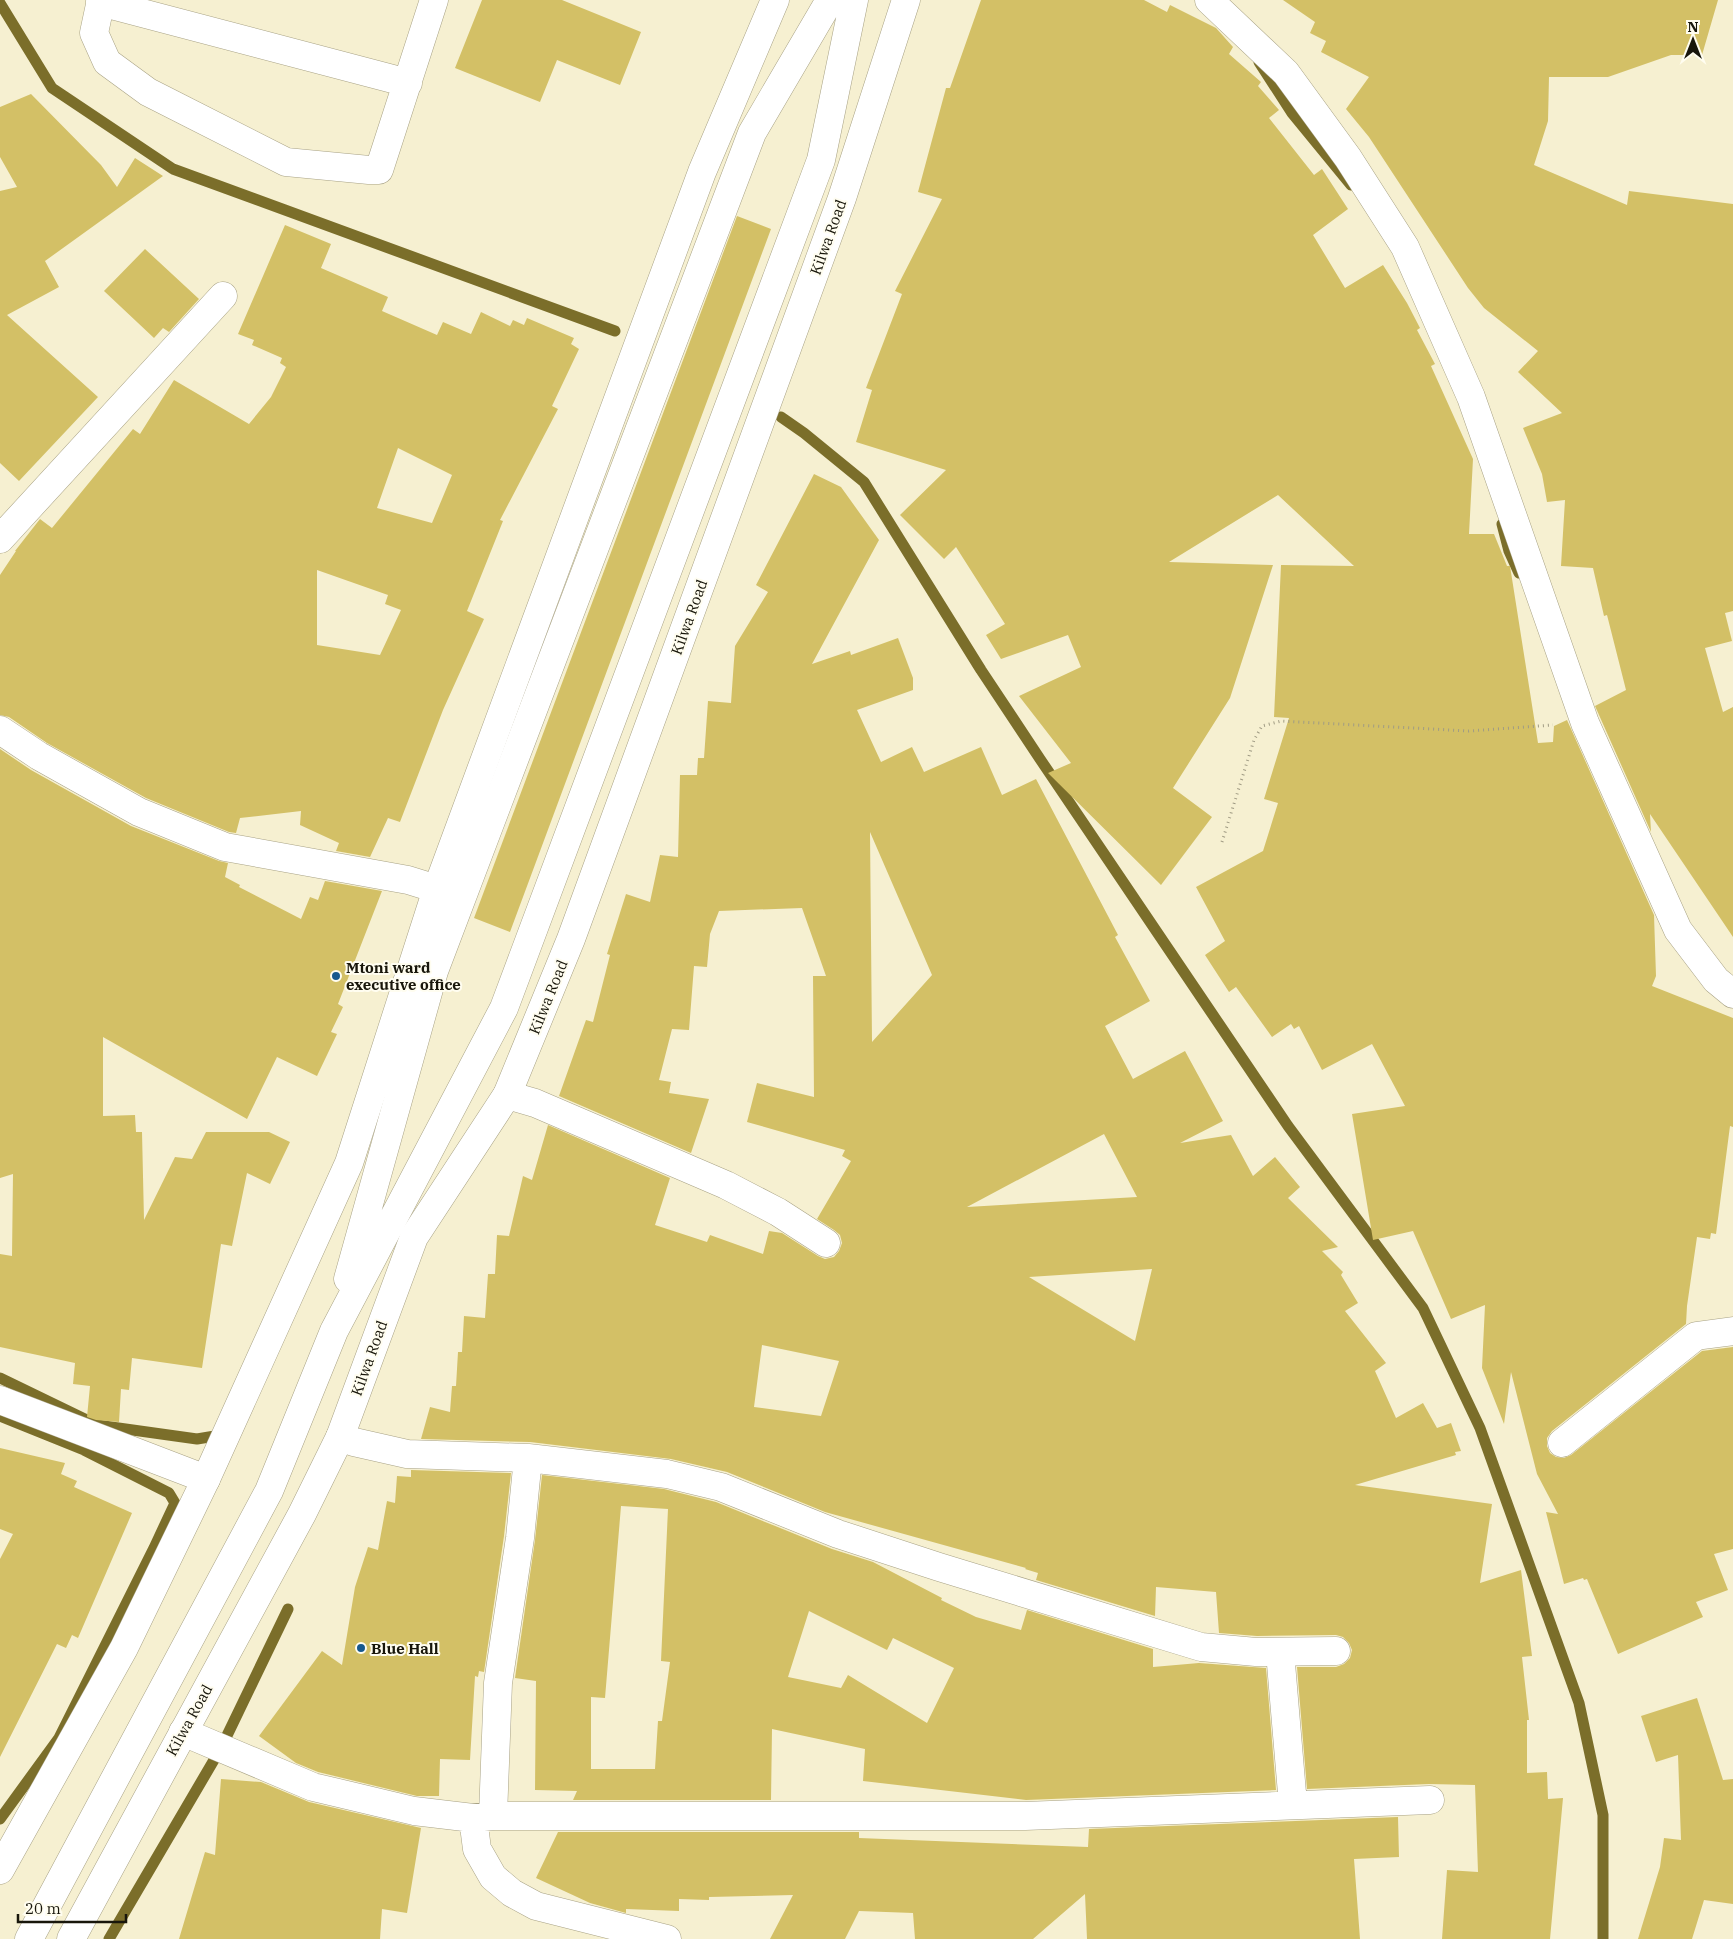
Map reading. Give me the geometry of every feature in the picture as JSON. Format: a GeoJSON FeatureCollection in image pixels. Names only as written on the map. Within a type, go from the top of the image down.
{"type":"FeatureCollection","features":[{"type":"Feature","properties":{"kind":"main road"},"geometry":{"type":"LineString","coordinates":[[408,83],[101,1],[94,33],[107,62],[148,92],[286,162],[379,170],[408,83],[434,0]]}},
{"type":"Feature","properties":{"kind":"main road"},"geometry":{"type":"LineString","coordinates":[[0,1870],[124,1648],[206,1479],[349,1163],[437,889],[702,172],[775,0]]}},
{"type":"Feature","properties":{"kind":"main road"},"geometry":{"type":"LineString","coordinates":[[334,1331],[434,971],[752,133],[830,0]]}},
{"type":"Feature","properties":{"kind":"main road"},"geometry":{"type":"LineString","coordinates":[[29,1939],[269,1491],[334,1331],[504,1008],[821,160],[854,0]]}},
{"type":"Feature","properties":{"kind":"main road","name":"Kilwa Road"},"geometry":{"type":"LineString","coordinates":[[71,1939],[302,1514],[340,1437],[414,1237],[507,1095],[571,939],[835,217],[906,0]]}},
{"type":"Feature","properties":{"kind":"main road"},"geometry":{"type":"LineString","coordinates":[[1208,0],[1286,73],[1348,158],[1405,247],[1471,398],[1585,724],[1678,930],[1716,980],[1733,994]]}},
{"type":"Feature","properties":{"kind":"main road"},"geometry":{"type":"LineString","coordinates":[[0,538],[223,296]]}},
{"type":"Feature","properties":{"kind":"main road"},"geometry":{"type":"LineString","coordinates":[[0,730],[40,756],[139,812],[225,847],[408,880],[437,889]]}},
{"type":"Feature","properties":{"kind":"main road"},"geometry":{"type":"LineString","coordinates":[[507,1095],[535,1103],[726,1185],[778,1212],[826,1243]]}},
{"type":"Feature","properties":{"kind":"main road"},"geometry":{"type":"LineString","coordinates":[[1562,1443],[1696,1336],[1733,1331]]}},
{"type":"Feature","properties":{"kind":"main road"},"geometry":{"type":"LineString","coordinates":[[0,1400],[206,1479]]}},
{"type":"Feature","properties":{"kind":"main road"},"geometry":{"type":"LineString","coordinates":[[340,1437],[407,1454],[528,1458],[667,1474],[721,1487],[838,1534],[939,1567],[1201,1647],[1256,1652],[1336,1651]]}},
{"type":"Feature","properties":{"kind":"main road"},"geometry":{"type":"LineString","coordinates":[[528,1458],[520,1538],[498,1683],[483,1817],[477,1849],[493,1877],[512,1893],[536,1906],[667,1939]]}},
{"type":"Feature","properties":{"kind":"main road"},"geometry":{"type":"LineString","coordinates":[[1280,1652],[1293,1805]]}},
{"type":"Feature","properties":{"kind":"main road"},"geometry":{"type":"LineString","coordinates":[[183,1732],[314,1787],[414,1811],[483,1817],[1025,1816],[1430,1800]]}},
{"type":"Feature","properties":{"kind":"path"},"geometry":{"type":"LineString","coordinates":[[1222,842],[1254,740],[1262,726],[1281,721],[1469,731],[1585,724]]}},
{"type":"Feature","properties":{"kind":"building"},"geometry":{"type":"Polygon","coordinates":[[[482,0],[562,0],[641,32],[620,85],[557,60],[540,102],[455,68],[482,0]]]}},
{"type":"Feature","properties":{"kind":"building"},"geometry":{"type":"Polygon","coordinates":[[[981,0],[1144,0],[1167,12],[1170,5],[1216,28],[1233,47],[1229,54],[1261,82],[1258,86],[1279,110],[1269,118],[1314,175],[1322,169],[1348,209],[1313,235],[1345,288],[1383,265],[1420,328],[1417,330],[1435,364],[1431,366],[1473,459],[1469,534],[1494,534],[1507,566],[1510,566],[1538,743],[1553,742],[1554,726],[1567,720],[1654,915],[1656,976],[1652,986],[1733,1018],[1733,1127],[1730,1126],[1716,1234],[1711,1233],[1710,1239],[1697,1237],[1686,1324],[1552,1431],[1547,1438],[1547,1446],[1550,1453],[1556,1457],[1564,1458],[1571,1455],[1702,1351],[1733,1347],[1733,1549],[1714,1554],[1728,1590],[1696,1602],[1703,1617],[1618,1654],[1587,1579],[1584,1580],[1583,1578],[1564,1584],[1546,1512],[1558,1514],[1537,1474],[1511,1372],[1504,1424],[1482,1368],[1485,1305],[1451,1319],[1413,1231],[1373,1240],[1352,1114],[1405,1106],[1372,1044],[1322,1070],[1299,1026],[1294,1029],[1291,1024],[1272,1037],[1236,987],[1229,992],[1205,955],[1225,941],[1196,887],[1263,851],[1278,803],[1264,799],[1289,718],[1274,717],[1281,565],[1354,566],[1278,495],[1169,562],[1273,565],[1230,698],[1173,788],[1212,817],[1161,885],[1048,773],[1071,763],[1019,696],[1081,667],[1068,635],[1001,659],[986,635],[1005,624],[956,547],[944,559],[900,515],[946,470],[856,442],[872,390],[866,388],[902,294],[895,291],[942,199],[918,192],[946,88],[950,88],[981,0]]]}},
{"type":"Feature","properties":{"kind":"building"},"geometry":{"type":"Polygon","coordinates":[[[1283,0],[1718,0],[1702,55],[1671,55],[1608,77],[1549,77],[1548,121],[1534,165],[1627,205],[1629,191],[1733,204],[1733,611],[1725,613],[1732,641],[1705,648],[1723,712],[1733,707],[1733,937],[1650,814],[1651,832],[1595,706],[1626,690],[1607,615],[1604,616],[1593,568],[1561,566],[1565,500],[1547,502],[1542,474],[1523,428],[1562,413],[1518,372],[1538,351],[1484,308],[1468,288],[1369,137],[1346,109],[1369,77],[1321,52],[1326,41],[1310,33],[1315,22],[1283,0]]]}},
{"type":"Feature","properties":{"kind":"building"},"geometry":{"type":"Polygon","coordinates":[[[31,94],[101,165],[117,187],[135,158],[163,176],[45,261],[59,287],[7,315],[98,397],[19,481],[0,463],[0,191],[17,187],[0,157],[0,107],[31,94]]]}},
{"type":"Feature","properties":{"kind":"building"},"geometry":{"type":"Polygon","coordinates":[[[737,216],[771,229],[510,932],[474,918],[737,216]]]}},
{"type":"Feature","properties":{"kind":"building"},"geometry":{"type":"Polygon","coordinates":[[[285,225],[331,244],[321,268],[388,297],[382,311],[437,335],[443,322],[471,334],[481,312],[510,326],[513,320],[524,325],[527,318],[574,338],[571,344],[579,349],[552,406],[558,409],[500,520],[503,521],[467,611],[484,619],[443,710],[400,822],[388,818],[370,857],[336,851],[339,843],[300,825],[301,811],[240,818],[236,833],[229,832],[146,798],[47,743],[9,717],[0,715],[0,575],[15,551],[40,519],[52,528],[133,429],[140,434],[174,380],[249,424],[271,397],[286,367],[280,363],[282,358],[252,345],[254,340],[238,334],[285,225]],[[398,448],[377,508],[432,523],[452,475],[398,448]],[[317,570],[317,645],[380,655],[401,610],[385,604],[388,595],[317,570]]]}},
{"type":"Feature","properties":{"kind":"building"},"geometry":{"type":"Polygon","coordinates":[[[145,249],[199,299],[169,332],[163,328],[154,338],[104,291],[145,249]]]}},
{"type":"Feature","properties":{"kind":"building"},"geometry":{"type":"Polygon","coordinates":[[[814,474],[841,487],[879,540],[812,664],[850,651],[851,655],[898,638],[913,678],[913,690],[857,710],[881,762],[912,747],[924,772],[981,747],[1002,795],[1036,779],[1118,935],[1115,937],[1150,1001],[1105,1026],[1133,1079],[1185,1051],[1223,1121],[1180,1143],[1231,1135],[1253,1176],[1275,1157],[1300,1187],[1288,1198],[1338,1247],[1322,1251],[1343,1272],[1341,1275],[1358,1303],[1345,1311],[1386,1363],[1375,1371],[1396,1418],[1423,1403],[1437,1428],[1451,1423],[1461,1451],[1455,1452],[1456,1455],[1355,1485],[1492,1504],[1480,1583],[1521,1570],[1532,1656],[1522,1657],[1529,1720],[1527,1720],[1527,1773],[1547,1772],[1548,1799],[1563,1798],[1550,1939],[1442,1939],[1447,1870],[1478,1872],[1475,1785],[1429,1784],[1307,1789],[1297,1667],[1336,1667],[1344,1664],[1350,1658],[1352,1650],[1349,1643],[1343,1637],[1336,1635],[1257,1636],[1219,1633],[1216,1592],[1156,1587],[1155,1616],[1036,1580],[1038,1573],[1026,1568],[825,1512],[727,1472],[671,1459],[530,1442],[421,1439],[430,1407],[450,1412],[452,1386],[456,1386],[458,1352],[462,1352],[464,1316],[485,1318],[488,1274],[495,1274],[497,1235],[509,1236],[523,1176],[532,1180],[548,1125],[670,1178],[655,1225],[707,1242],[710,1235],[763,1254],[769,1231],[782,1233],[825,1259],[834,1257],[839,1251],[842,1243],[840,1235],[817,1219],[851,1161],[842,1156],[845,1150],[747,1122],[757,1083],[814,1097],[813,976],[826,976],[802,908],[719,911],[710,934],[707,967],[694,966],[689,1030],[672,1029],[659,1080],[671,1082],[669,1093],[709,1099],[691,1153],[559,1096],[586,1020],[593,1022],[610,955],[607,954],[626,894],[650,902],[660,855],[678,857],[680,775],[697,775],[698,758],[704,758],[708,701],[731,703],[735,646],[768,592],[756,585],[814,474]],[[870,832],[872,1042],[932,975],[870,832]],[[1104,1134],[967,1207],[1137,1197],[1104,1134]],[[1152,1269],[1029,1277],[1135,1341],[1152,1269]],[[762,1345],[754,1407],[821,1416],[839,1361],[762,1345]]]}},
{"type":"Feature","properties":{"kind":"building"},"geometry":{"type":"Polygon","coordinates":[[[0,749],[31,770],[131,826],[228,863],[225,877],[240,885],[239,887],[301,919],[310,897],[318,900],[325,881],[382,891],[338,1004],[343,1007],[331,1032],[337,1034],[317,1076],[277,1057],[247,1119],[103,1037],[103,1116],[135,1115],[136,1132],[142,1132],[144,1220],[175,1157],[192,1159],[206,1132],[269,1132],[290,1142],[270,1184],[247,1173],[232,1246],[221,1244],[202,1368],[132,1358],[129,1390],[121,1389],[119,1422],[96,1420],[87,1417],[90,1386],[73,1384],[75,1363],[0,1347],[0,1254],[12,1256],[13,1174],[0,1178],[0,749]]]}},
{"type":"Feature","properties":{"kind":"building"},"geometry":{"type":"Polygon","coordinates":[[[0,1448],[65,1463],[61,1474],[77,1481],[74,1487],[132,1513],[78,1638],[72,1635],[66,1648],[57,1644],[0,1757],[0,1559],[13,1534],[0,1529],[0,1448]]]}},
{"type":"Feature","properties":{"kind":"building"},"geometry":{"type":"Polygon","coordinates":[[[411,1470],[511,1473],[504,1536],[484,1672],[479,1671],[478,1677],[475,1676],[470,1760],[440,1759],[439,1796],[417,1796],[318,1772],[296,1763],[259,1736],[322,1651],[342,1665],[355,1587],[368,1547],[378,1550],[387,1501],[395,1503],[397,1476],[411,1477],[411,1470]]]}},
{"type":"Feature","properties":{"kind":"building"},"geometry":{"type":"Polygon","coordinates":[[[542,1475],[664,1489],[716,1502],[832,1549],[873,1562],[976,1617],[1021,1630],[1027,1610],[1153,1649],[1153,1667],[1199,1663],[1266,1668],[1276,1790],[1026,1800],[863,1781],[865,1749],[772,1729],[771,1800],[573,1800],[577,1791],[535,1790],[536,1681],[515,1678],[535,1540],[542,1475]],[[621,1506],[605,1698],[591,1697],[591,1769],[655,1769],[658,1721],[662,1721],[670,1662],[661,1661],[668,1509],[621,1506]],[[809,1611],[788,1677],[841,1688],[848,1675],[927,1723],[954,1668],[893,1638],[887,1650],[809,1611]]]}},
{"type":"Feature","properties":{"kind":"building"},"geometry":{"type":"Polygon","coordinates":[[[1697,1698],[1723,1780],[1733,1779],[1733,1904],[1704,1900],[1692,1939],[1638,1939],[1660,1867],[1664,1838],[1681,1840],[1678,1755],[1656,1762],[1641,1716],[1697,1698]]]}},
{"type":"Feature","properties":{"kind":"building"},"geometry":{"type":"Polygon","coordinates":[[[221,1779],[261,1782],[309,1802],[421,1828],[407,1913],[382,1909],[380,1939],[179,1939],[205,1852],[215,1855],[221,1779]]]}},
{"type":"Feature","properties":{"kind":"building"},"geometry":{"type":"Polygon","coordinates":[[[1398,1817],[1399,1857],[1354,1859],[1360,1939],[1087,1939],[1085,1894],[1033,1939],[915,1939],[913,1913],[859,1911],[845,1939],[770,1939],[793,1895],[709,1897],[709,1900],[679,1899],[679,1911],[626,1909],[626,1913],[590,1903],[536,1878],[558,1832],[859,1832],[859,1838],[1088,1847],[1089,1829],[1398,1817]]]}},
{"type":"Feature","properties":{"kind":"waterway"},"geometry":{"type":"LineString","coordinates":[[0,3],[52,88],[173,169],[615,331]]}},
{"type":"Feature","properties":{"kind":"waterway"},"geometry":{"type":"LineString","coordinates":[[1259,62],[1292,113],[1351,185]]}},
{"type":"Feature","properties":{"kind":"waterway"},"geometry":{"type":"LineString","coordinates":[[781,417],[804,433],[864,482],[981,670],[1288,1126],[1423,1308],[1480,1428],[1579,1703],[1603,1815],[1603,1939]]}},
{"type":"Feature","properties":{"kind":"waterway"},"geometry":{"type":"LineString","coordinates":[[1502,524],[1509,551],[1519,573]]}},
{"type":"Feature","properties":{"kind":"waterway"},"geometry":{"type":"LineString","coordinates":[[0,1378],[97,1425],[197,1439],[215,1436]]}},
{"type":"Feature","properties":{"kind":"waterway"},"geometry":{"type":"LineString","coordinates":[[0,1416],[84,1450],[169,1493],[175,1503],[59,1738],[0,1819]]}},
{"type":"Feature","properties":{"kind":"waterway"},"geometry":{"type":"LineString","coordinates":[[109,1939],[221,1748],[288,1609]]}},
{"type":"Feature","properties":{"kind":"place","name":"Mtoni ward executive office"},"geometry":{"type":"Point","coordinates":[336,976]}},
{"type":"Feature","properties":{"kind":"place","name":"Blue Hall"},"geometry":{"type":"Point","coordinates":[361,1648]}}]}
